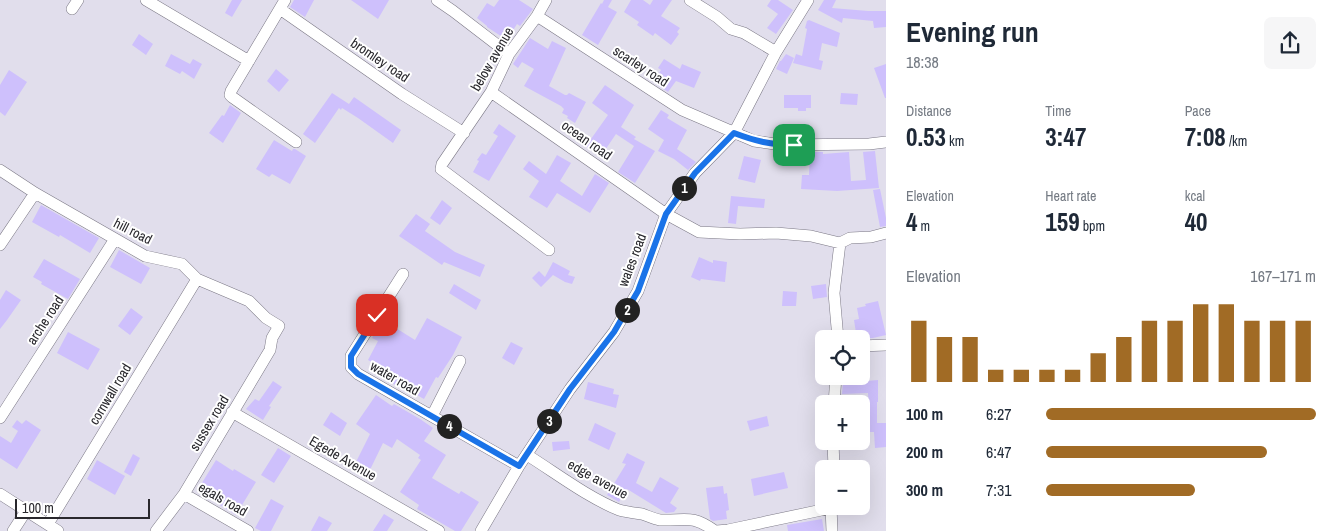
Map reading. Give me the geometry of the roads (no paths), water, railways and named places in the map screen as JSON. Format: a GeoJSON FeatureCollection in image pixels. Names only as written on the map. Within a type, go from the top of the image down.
{"type":"FeatureCollection","features":[{"type":"Feature","properties":{"kind":"street"},"geometry":{"type":"LineString","coordinates":[[146,0],[249,61]]}},
{"type":"Feature","properties":{"kind":"street"},"geometry":{"type":"LineString","coordinates":[[437,0],[509,54]]}},
{"type":"Feature","properties":{"kind":"street","name":"below avenue"},"geometry":{"type":"LineString","coordinates":[[546,0],[537,16],[509,54],[491,92],[442,164],[442,169],[549,250]]}},
{"type":"Feature","properties":{"kind":"street"},"geometry":{"type":"LineString","coordinates":[[690,0],[716,16],[731,29],[744,33],[776,52]]}},
{"type":"Feature","properties":{"kind":"street","name":"wales road"},"geometry":{"type":"LineString","coordinates":[[481,531],[519,466],[570,389],[614,332],[638,291],[666,214],[695,173],[734,133],[776,52],[808,0]]}},
{"type":"Feature","properties":{"kind":"street"},"geometry":{"type":"LineString","coordinates":[[283,4],[230,95],[296,142]]}},
{"type":"Feature","properties":{"kind":"street","name":"bromley road"},"geometry":{"type":"LineString","coordinates":[[283,4],[387,83],[464,133]]}},
{"type":"Feature","properties":{"kind":"street","name":"scarley road"},"geometry":{"type":"LineString","coordinates":[[537,16],[682,110],[754,141],[782,145],[869,144],[886,142]]}},
{"type":"Feature","properties":{"kind":"street","name":"ocean road"},"geometry":{"type":"LineString","coordinates":[[491,92],[666,214],[699,232],[776,233],[811,236],[840,243]]}},
{"type":"Feature","properties":{"kind":"street","name":"hill road"},"geometry":{"type":"LineString","coordinates":[[0,170],[36,193],[146,256],[182,264],[197,279],[249,301],[266,318],[279,326]]}},
{"type":"Feature","properties":{"kind":"street"},"geometry":{"type":"LineString","coordinates":[[0,245],[36,193]]}},
{"type":"Feature","properties":{"kind":"street"},"geometry":{"type":"LineString","coordinates":[[837,330],[834,294],[840,243],[850,238],[871,237],[886,233]]}},
{"type":"Feature","properties":{"kind":"street","name":"arche road"},"geometry":{"type":"LineString","coordinates":[[0,418],[115,239]]}},
{"type":"Feature","properties":{"kind":"street","name":"water road"},"geometry":{"type":"LineString","coordinates":[[403,274],[351,356],[351,367],[358,374],[519,466]]}},
{"type":"Feature","properties":{"kind":"street","name":"cornwall road"},"geometry":{"type":"LineString","coordinates":[[53,528],[197,279]]}},
{"type":"Feature","properties":{"kind":"street","name":"sussex road"},"geometry":{"type":"LineString","coordinates":[[156,531],[184,494],[270,350],[272,338],[279,326]]}},
{"type":"Feature","properties":{"kind":"street"},"geometry":{"type":"LineString","coordinates":[[870,346],[886,345]]}},
{"type":"Feature","properties":{"kind":"street"},"geometry":{"type":"LineString","coordinates":[[432,416],[460,360]]}},
{"type":"Feature","properties":{"kind":"street","name":"Egede Avenue"},"geometry":{"type":"LineString","coordinates":[[232,412],[439,531]]}},
{"type":"Feature","properties":{"kind":"street","name":"edge avenue"},"geometry":{"type":"LineString","coordinates":[[527,455],[593,496],[621,510],[657,519],[670,520],[681,518],[696,520],[716,531],[740,529],[815,511]]}},
{"type":"Feature","properties":{"kind":"street"},"geometry":{"type":"LineString","coordinates":[[0,494],[53,528]]}},
{"type":"Feature","properties":{"kind":"street","name":"egals road"},"geometry":{"type":"LineString","coordinates":[[184,494],[248,531]]}},
{"type":"Feature","properties":{"kind":"street"},"geometry":{"type":"LineString","coordinates":[[13,531],[26,511]]}},
{"type":"Feature","properties":{"kind":"street"},"geometry":{"type":"LineString","coordinates":[[831,515],[832,531]]}}]}
